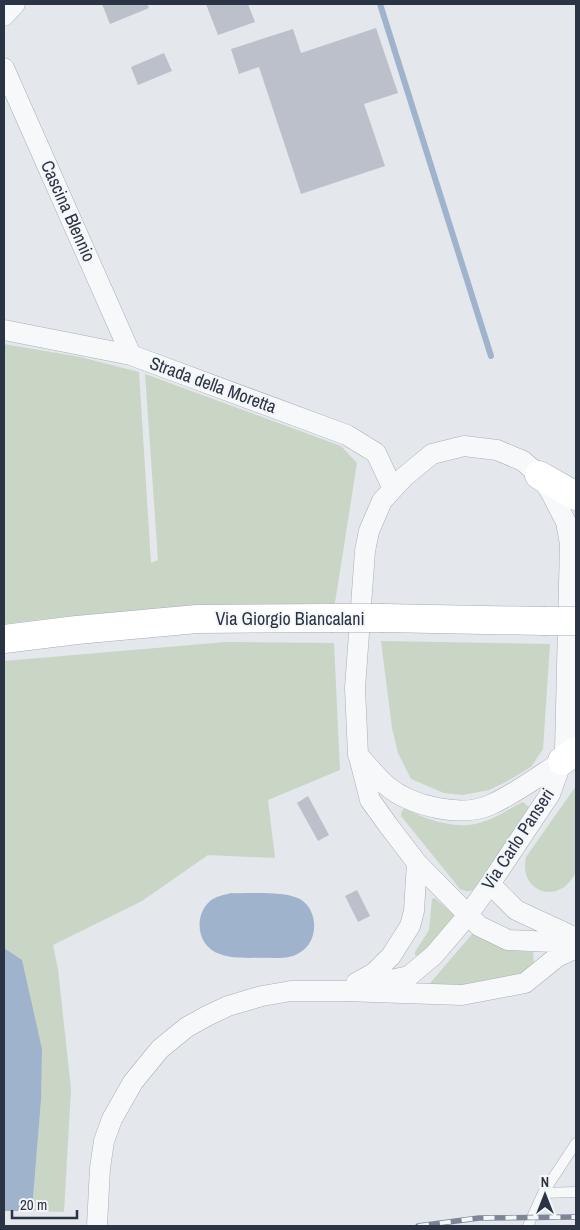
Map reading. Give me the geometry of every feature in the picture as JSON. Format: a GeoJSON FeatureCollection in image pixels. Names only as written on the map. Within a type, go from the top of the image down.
{"type":"FeatureCollection","features":[{"type":"Feature","properties":{"kind":"main road"},"geometry":{"type":"LineString","coordinates":[[539,476],[576,496]]}},
{"type":"Feature","properties":{"kind":"main road","name":"Via Giorgio Biancalani"},"geometry":{"type":"LineString","coordinates":[[4,639],[87,629],[197,620],[383,618],[576,621]]}},
{"type":"Feature","properties":{"kind":"street"},"geometry":{"type":"LineString","coordinates":[[4,16],[16,4]]}},
{"type":"Feature","properties":{"kind":"street","name":"Cascina Blennio"},"geometry":{"type":"LineString","coordinates":[[4,68],[132,355]]}},
{"type":"Feature","properties":{"kind":"street","name":"Strada della Moretta"},"geometry":{"type":"LineString","coordinates":[[4,330],[132,355],[347,435],[376,453],[393,488]]}},
{"type":"Feature","properties":{"kind":"street","name":"Via Carlo Panseri"},"geometry":{"type":"LineString","coordinates":[[344,990],[409,976],[434,955],[468,915],[490,884],[550,794],[569,756],[565,750],[570,544],[566,522],[539,476],[524,461],[497,450],[464,446],[432,454],[404,476],[382,501],[369,531],[365,550],[355,688],[358,756]]}},
{"type":"Feature","properties":{"kind":"street"},"geometry":{"type":"LineString","coordinates":[[358,756],[388,787],[408,798],[431,807],[458,811],[488,806],[517,790],[569,756]]}},
{"type":"Feature","properties":{"kind":"street"},"geometry":{"type":"LineString","coordinates":[[358,756],[370,800],[417,863],[479,926],[508,940],[576,943]]}},
{"type":"Feature","properties":{"kind":"street","name":"Via Carlo Panseri"},"geometry":{"type":"LineString","coordinates":[[344,990],[374,973],[391,956],[410,926],[414,912],[417,863]]}},
{"type":"Feature","properties":{"kind":"street"},"geometry":{"type":"LineString","coordinates":[[490,884],[516,910],[576,938]]}},
{"type":"Feature","properties":{"kind":"street","name":"Via Carlo Panseri"},"geometry":{"type":"LineString","coordinates":[[97,1226],[100,1168],[104,1141],[112,1119],[133,1082],[160,1049],[187,1027],[228,1006],[262,996],[291,991],[344,990],[462,995],[525,983],[557,957],[576,948]]}},
{"type":"Feature","properties":{"kind":"lane"},"geometry":{"type":"LineString","coordinates":[[528,1226],[543,1193],[576,1143]]}},
{"type":"Feature","properties":{"kind":"lane"},"geometry":{"type":"LineString","coordinates":[[543,1193],[576,1192]]}},
{"type":"Feature","properties":{"kind":"green space"},"geometry":{"type":"Polygon","coordinates":[[[4,344],[80,357],[139,372],[151,563],[158,560],[145,374],[341,446],[357,463],[335,603],[128,612],[4,624],[4,344]]]}},
{"type":"Feature","properties":{"kind":"green space"},"geometry":{"type":"Polygon","coordinates":[[[381,641],[550,644],[543,749],[531,767],[489,790],[463,795],[444,793],[411,779],[398,753],[392,728],[381,641]]]}},
{"type":"Feature","properties":{"kind":"green space"},"geometry":{"type":"Polygon","coordinates":[[[226,642],[334,643],[340,770],[268,800],[275,858],[208,855],[142,901],[53,945],[58,969],[71,1089],[64,1212],[32,1211],[41,1101],[22,961],[4,948],[4,661],[226,642]]]}},
{"type":"Feature","properties":{"kind":"green space"},"geometry":{"type":"Polygon","coordinates":[[[576,786],[575,874],[568,884],[559,890],[541,891],[528,879],[525,869],[526,857],[576,786]]]}},
{"type":"Feature","properties":{"kind":"green space"},"geometry":{"type":"Polygon","coordinates":[[[523,802],[529,807],[477,888],[468,891],[460,889],[401,816],[402,810],[405,809],[446,824],[467,825],[488,820],[523,802]]]}},
{"type":"Feature","properties":{"kind":"green space"},"geometry":{"type":"Polygon","coordinates":[[[435,898],[455,916],[432,945],[419,955],[415,955],[429,930],[432,899],[435,898]]]}},
{"type":"Feature","properties":{"kind":"green space"},"geometry":{"type":"Polygon","coordinates":[[[473,933],[502,946],[533,952],[534,967],[497,981],[430,986],[431,982],[473,933]]]}},
{"type":"Feature","properties":{"kind":"water"},"geometry":{"type":"Polygon","coordinates":[[[231,893],[288,895],[303,901],[312,913],[314,921],[313,936],[310,942],[299,953],[283,958],[232,957],[212,950],[202,938],[200,930],[201,915],[212,899],[231,893]]]}},
{"type":"Feature","properties":{"kind":"water"},"geometry":{"type":"Polygon","coordinates":[[[4,948],[22,960],[42,1049],[41,1101],[32,1211],[4,1211],[4,948]]]}},
{"type":"Feature","properties":{"kind":"building"},"geometry":{"type":"Polygon","coordinates":[[[102,4],[147,4],[149,8],[110,24],[102,4]]]}},
{"type":"Feature","properties":{"kind":"building"},"geometry":{"type":"Polygon","coordinates":[[[206,4],[248,4],[255,22],[218,35],[206,4]]]}},
{"type":"Feature","properties":{"kind":"building"},"geometry":{"type":"Polygon","coordinates":[[[376,28],[398,93],[364,104],[385,166],[301,194],[259,67],[239,74],[231,49],[293,29],[301,53],[376,28]]]}},
{"type":"Feature","properties":{"kind":"building"},"geometry":{"type":"Polygon","coordinates":[[[164,53],[172,71],[138,85],[131,67],[164,53]]]}},
{"type":"Feature","properties":{"kind":"building"},"geometry":{"type":"Polygon","coordinates":[[[308,796],[329,835],[318,841],[297,803],[308,796]]]}},
{"type":"Feature","properties":{"kind":"building"},"geometry":{"type":"Polygon","coordinates":[[[357,890],[370,916],[358,922],[345,896],[357,890]]]}},
{"type":"Feature","properties":{"kind":"waterway"},"geometry":{"type":"LineString","coordinates":[[380,4],[491,356]]}},
{"type":"Feature","properties":{"kind":"railway"},"geometry":{"type":"LineString","coordinates":[[418,1226],[479,1218],[576,1217]]}}]}
